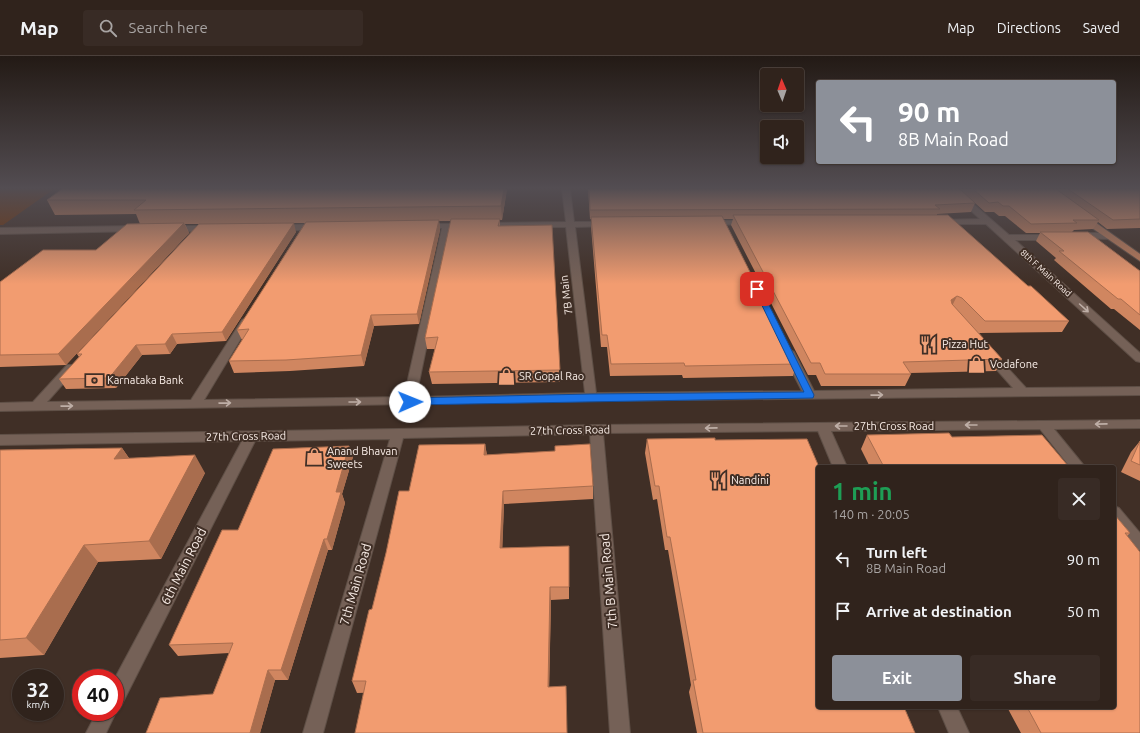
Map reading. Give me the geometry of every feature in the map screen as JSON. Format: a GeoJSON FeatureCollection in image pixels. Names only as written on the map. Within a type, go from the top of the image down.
{"type":"FeatureCollection","features":[{"type":"Feature","properties":{"kind":"main road"},"geometry":{"type":"LineString","coordinates":[[1087,221],[1140,258]]}},
{"type":"Feature","properties":{"kind":"street","name":"7B Main"},"geometry":{"type":"LineString","coordinates":[[570,221],[591,397]]}},
{"type":"Feature","properties":{"kind":"street"},"geometry":{"type":"LineString","coordinates":[[932,222],[988,221]]}},
{"type":"Feature","properties":{"kind":"street","name":"8th F Main Road"},"geometry":{"type":"LineString","coordinates":[[988,221],[1140,359]]}},
{"type":"Feature","properties":{"kind":"street"},"geometry":{"type":"LineString","coordinates":[[701,223],[726,226],[756,222]]}},
{"type":"Feature","properties":{"kind":"street"},"geometry":{"type":"LineString","coordinates":[[416,226],[616,224]]}},
{"type":"Feature","properties":{"kind":"street"},"geometry":{"type":"LineString","coordinates":[[410,402],[447,226]]}},
{"type":"Feature","properties":{"kind":"street"},"geometry":{"type":"LineString","coordinates":[[297,240],[305,227]]}},
{"type":"Feature","properties":{"kind":"street"},"geometry":{"type":"LineString","coordinates":[[267,228],[329,227]]}},
{"type":"Feature","properties":{"kind":"street"},"geometry":{"type":"LineString","coordinates":[[160,229],[222,228]]}},
{"type":"Feature","properties":{"kind":"street"},"geometry":{"type":"LineString","coordinates":[[0,231],[145,229]]}},
{"type":"Feature","properties":{"kind":"street"},"geometry":{"type":"LineString","coordinates":[[189,240],[199,229]]}},
{"type":"Feature","properties":{"kind":"street"},"geometry":{"type":"LineString","coordinates":[[0,240],[12,231]]}},
{"type":"Feature","properties":{"kind":"street"},"geometry":{"type":"LineString","coordinates":[[1008,238],[1108,236]]}},
{"type":"Feature","properties":{"kind":"street"},"geometry":{"type":"LineString","coordinates":[[195,404],[252,312]]}},
{"type":"Feature","properties":{"kind":"street"},"geometry":{"type":"LineString","coordinates":[[782,340],[810,395]]}},
{"type":"Feature","properties":{"kind":"street"},"geometry":{"type":"LineString","coordinates":[[983,347],[1023,393]]}},
{"type":"Feature","properties":{"kind":"street"},"geometry":{"type":"LineString","coordinates":[[37,406],[79,360]]}},
{"type":"Feature","properties":{"kind":"street"},"geometry":{"type":"LineString","coordinates":[[0,407],[410,402],[591,397],[1140,391]]}},
{"type":"Feature","properties":{"kind":"street","name":"27th Cross Road"},"geometry":{"type":"LineString","coordinates":[[0,440],[398,434],[596,429],[1140,424]]}},
{"type":"Feature","properties":{"kind":"street"},"geometry":{"type":"LineString","coordinates":[[1043,425],[1076,465]]}},
{"type":"Feature","properties":{"kind":"street"},"geometry":{"type":"LineString","coordinates":[[822,426],[839,465]]}},
{"type":"Feature","properties":{"kind":"street","name":"7th B Main Road"},"geometry":{"type":"LineString","coordinates":[[596,429],[620,733]]}},
{"type":"Feature","properties":{"kind":"street","name":"7th Main Road"},"geometry":{"type":"LineString","coordinates":[[313,733],[398,434]]}},
{"type":"Feature","properties":{"kind":"street","name":"6th Main Road"},"geometry":{"type":"LineString","coordinates":[[124,680],[251,436]]}},
{"type":"Feature","properties":{"kind":"street"},"geometry":{"type":"LineString","coordinates":[[1116,514],[1140,544]]}},
{"type":"Feature","properties":{"kind":"street"},"geometry":{"type":"LineString","coordinates":[[948,709],[959,733]]}},
{"type":"Feature","properties":{"kind":"street"},"geometry":{"type":"LineString","coordinates":[[96,733],[102,721]]}},
{"type":"Feature","properties":{"kind":"shaded area"},"geometry":{"type":"Polygon","coordinates":[[[0,221],[9,221],[3,225],[0,225],[0,221]]]}},
{"type":"Feature","properties":{"kind":"building"},"geometry":{"type":"Polygon","coordinates":[[[439,221],[417,314],[371,315],[361,355],[286,360],[229,361],[249,329],[237,330],[306,222],[439,221]]]}},
{"type":"Feature","properties":{"kind":"building"},"geometry":{"type":"Polygon","coordinates":[[[451,221],[500,221],[498,226],[552,225],[560,370],[429,372],[438,337],[425,338],[451,221]]]}},
{"type":"Feature","properties":{"kind":"building"},"geometry":{"type":"Polygon","coordinates":[[[591,221],[724,221],[796,364],[685,366],[684,363],[611,364],[607,335],[602,335],[591,221]]]}},
{"type":"Feature","properties":{"kind":"building"},"geometry":{"type":"Polygon","coordinates":[[[736,221],[954,221],[1028,286],[1031,286],[1069,321],[985,321],[962,298],[957,296],[951,300],[952,304],[1002,359],[903,362],[911,374],[825,374],[820,363],[811,363],[736,221]]]}},
{"type":"Feature","properties":{"kind":"building"},"geometry":{"type":"Polygon","coordinates":[[[1027,221],[1074,221],[1077,223],[1031,224],[1027,221]]]}},
{"type":"Feature","properties":{"kind":"building"},"geometry":{"type":"Polygon","coordinates":[[[184,223],[58,354],[0,355],[0,282],[43,250],[96,250],[127,224],[184,223]]]}},
{"type":"Feature","properties":{"kind":"building"},"geometry":{"type":"Polygon","coordinates":[[[294,223],[222,332],[172,334],[165,344],[136,345],[109,378],[59,379],[82,354],[77,354],[199,224],[294,223]]]}},
{"type":"Feature","properties":{"kind":"building"},"geometry":{"type":"Polygon","coordinates":[[[1040,232],[1088,232],[1140,271],[1140,315],[1059,251],[1064,251],[1040,232]]]}},
{"type":"Feature","properties":{"kind":"building"},"geometry":{"type":"Polygon","coordinates":[[[949,433],[952,437],[1042,435],[1067,465],[883,465],[867,435],[949,433]]]}},
{"type":"Feature","properties":{"kind":"building"},"geometry":{"type":"Polygon","coordinates":[[[647,439],[807,439],[818,465],[816,465],[816,709],[905,709],[915,733],[703,733],[693,680],[696,680],[670,537],[667,537],[659,486],[655,486],[647,439]]]}},
{"type":"Feature","properties":{"kind":"building"},"geometry":{"type":"Polygon","coordinates":[[[1140,441],[1140,465],[1131,461],[1140,441]]]}},
{"type":"Feature","properties":{"kind":"building"},"geometry":{"type":"Polygon","coordinates":[[[485,444],[484,455],[555,451],[555,446],[590,444],[593,486],[503,491],[500,548],[569,546],[569,587],[550,587],[548,687],[566,686],[567,733],[355,733],[366,681],[352,681],[369,610],[372,609],[386,553],[399,491],[409,491],[419,445],[485,444]]]}},
{"type":"Feature","properties":{"kind":"building"},"geometry":{"type":"Polygon","coordinates":[[[349,446],[336,492],[341,492],[327,539],[324,539],[281,670],[268,670],[250,733],[146,733],[160,698],[213,694],[233,643],[169,645],[222,530],[238,530],[273,449],[349,446]]]}},
{"type":"Feature","properties":{"kind":"building"},"geometry":{"type":"Polygon","coordinates":[[[122,448],[114,459],[195,455],[149,541],[84,545],[26,638],[0,640],[0,450],[122,448]]]}},
{"type":"Feature","properties":{"kind":"building"},"geometry":{"type":"Polygon","coordinates":[[[1116,516],[1130,533],[1125,533],[1140,552],[1140,733],[1041,733],[1028,709],[1116,709],[1116,516]]]}},
{"type":"Feature","properties":{"kind":"place","name":"Pizza Hut"},"geometry":{"type":"Point","coordinates":[929,344]}},
{"type":"Feature","properties":{"kind":"place","name":"Vodafone"},"geometry":{"type":"Point","coordinates":[977,364]}},
{"type":"Feature","properties":{"kind":"place","name":"SR Gopal Rao"},"geometry":{"type":"Point","coordinates":[506,376]}},
{"type":"Feature","properties":{"kind":"place","name":"Karnataka Bank"},"geometry":{"type":"Point","coordinates":[94,380]}},
{"type":"Feature","properties":{"kind":"place","name":"Anand Bhavan Sweets"},"geometry":{"type":"Point","coordinates":[314,457]}},
{"type":"Feature","properties":{"kind":"place","name":"Nandini"},"geometry":{"type":"Point","coordinates":[718,480]}},
{"type":"Feature","properties":{"kind":"route"},"geometry":{"type":"LineString","coordinates":[[410,402],[591,397],[810,395],[757,289]]}}]}
